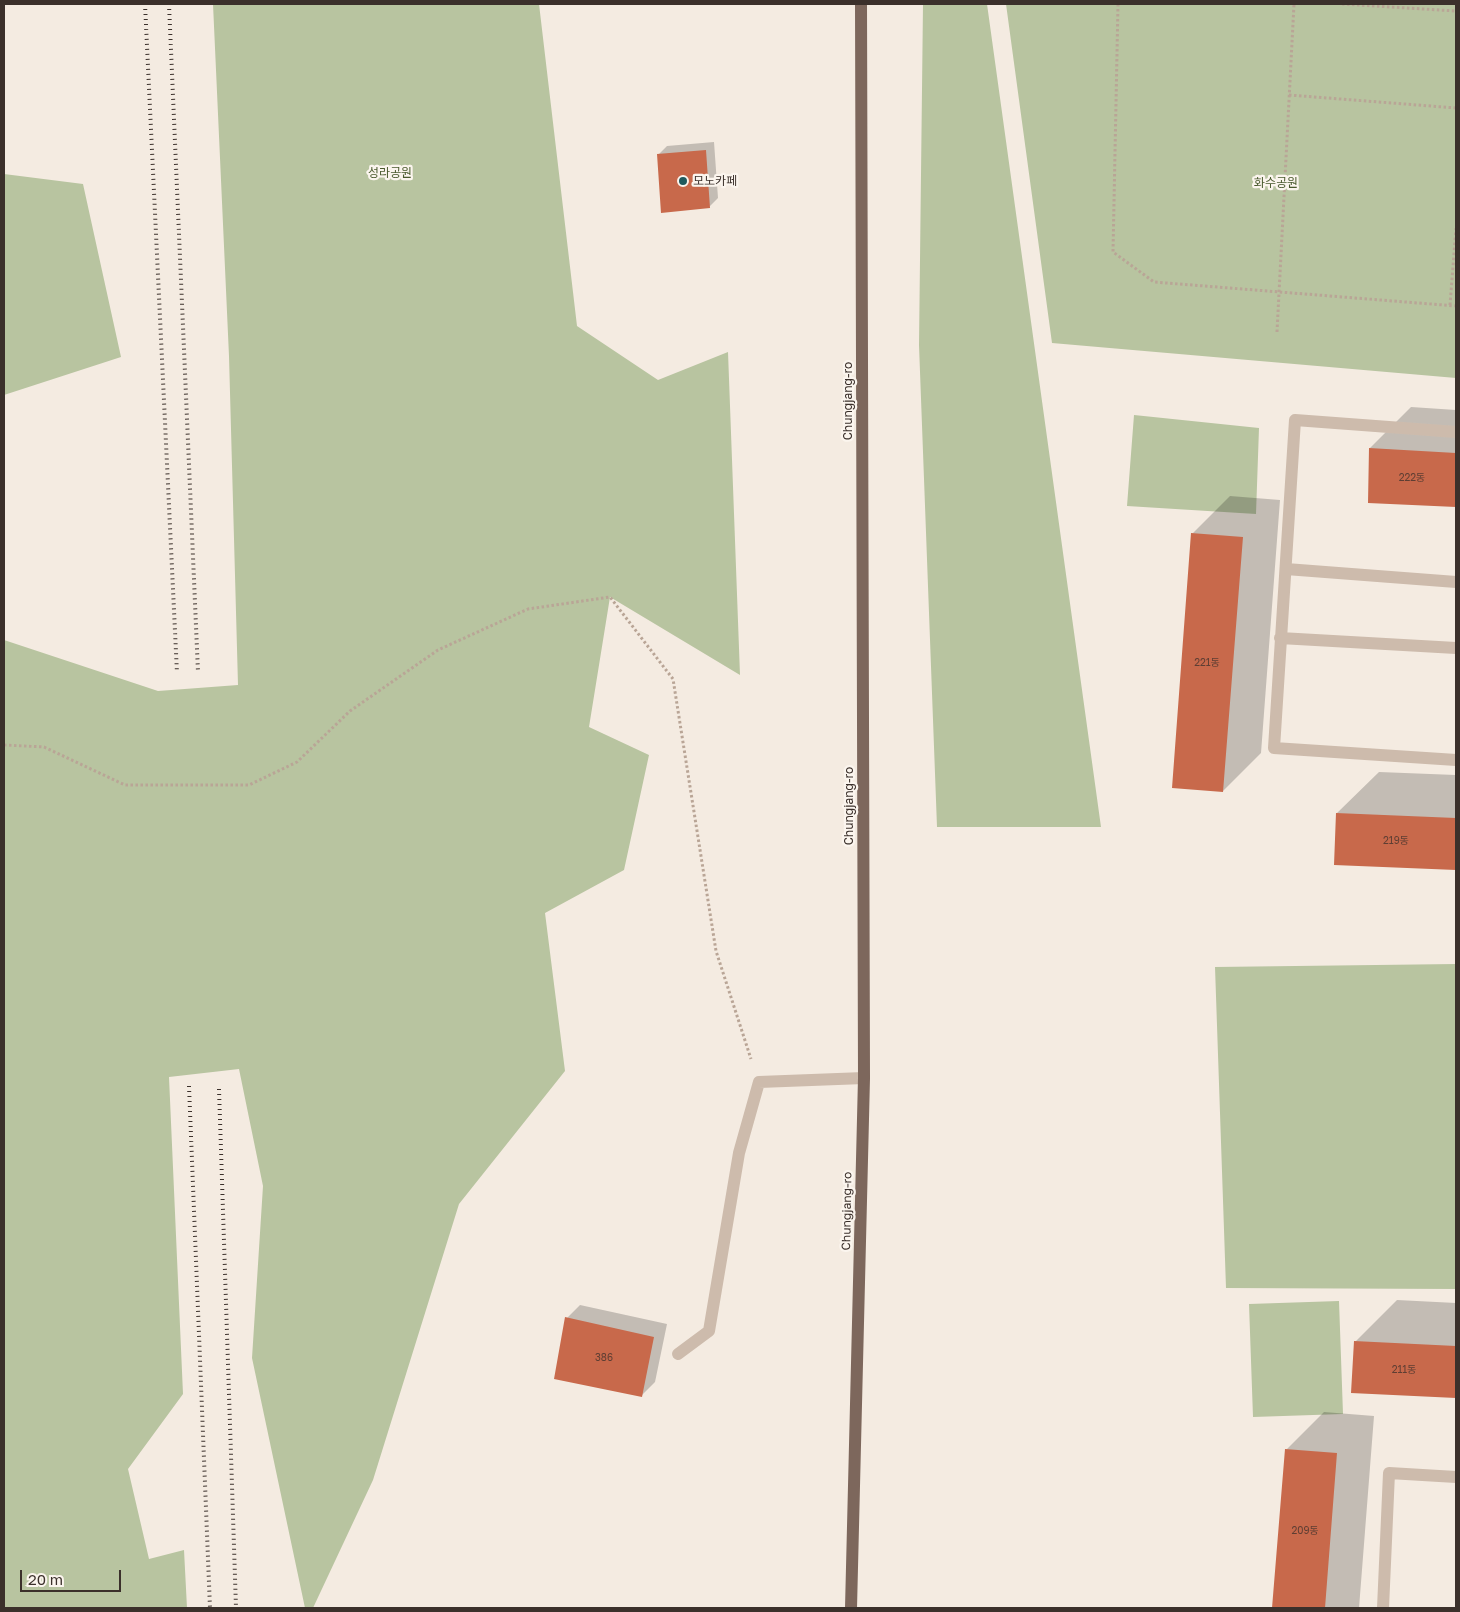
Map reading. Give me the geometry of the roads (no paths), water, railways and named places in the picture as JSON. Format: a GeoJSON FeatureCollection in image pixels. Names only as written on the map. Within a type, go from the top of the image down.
{"type":"FeatureCollection","features":[{"type":"Feature","properties":{"kind":"main road","name":"Chungjang-ro"},"geometry":{"type":"LineString","coordinates":[[851,1608],[864,1078],[861,4]]}},
{"type":"Feature","properties":{"kind":"street"},"geometry":{"type":"LineString","coordinates":[[1456,432],[1295,420],[1274,748],[1456,760]]}},
{"type":"Feature","properties":{"kind":"street"},"geometry":{"type":"LineString","coordinates":[[1286,570],[1456,582]]}},
{"type":"Feature","properties":{"kind":"street"},"geometry":{"type":"LineString","coordinates":[[1280,638],[1456,648]]}},
{"type":"Feature","properties":{"kind":"street"},"geometry":{"type":"LineString","coordinates":[[678,1354],[709,1331],[739,1153],[759,1082],[864,1078]]}},
{"type":"Feature","properties":{"kind":"street"},"geometry":{"type":"LineString","coordinates":[[1383,1608],[1389,1474],[1456,1476]]}},
{"type":"Feature","properties":{"kind":"railway"},"geometry":{"type":"LineString","coordinates":[[145,4],[177,673]]}},
{"type":"Feature","properties":{"kind":"railway"},"geometry":{"type":"LineString","coordinates":[[169,4],[198,672]]}},
{"type":"Feature","properties":{"kind":"railway"},"geometry":{"type":"LineString","coordinates":[[189,1086],[210,1608]]}},
{"type":"Feature","properties":{"kind":"railway"},"geometry":{"type":"LineString","coordinates":[[219,1089],[236,1608]]}},
{"type":"Feature","properties":{"kind":"place","name":"모노카페"},"geometry":{"type":"Point","coordinates":[683,181]}},
{"type":"Feature","properties":{"kind":"park label","name":"성라공원"},"geometry":{"type":"Point","coordinates":[390,173]}},
{"type":"Feature","properties":{"kind":"park label","name":"화수공원"},"geometry":{"type":"Point","coordinates":[1276,183]}}]}
